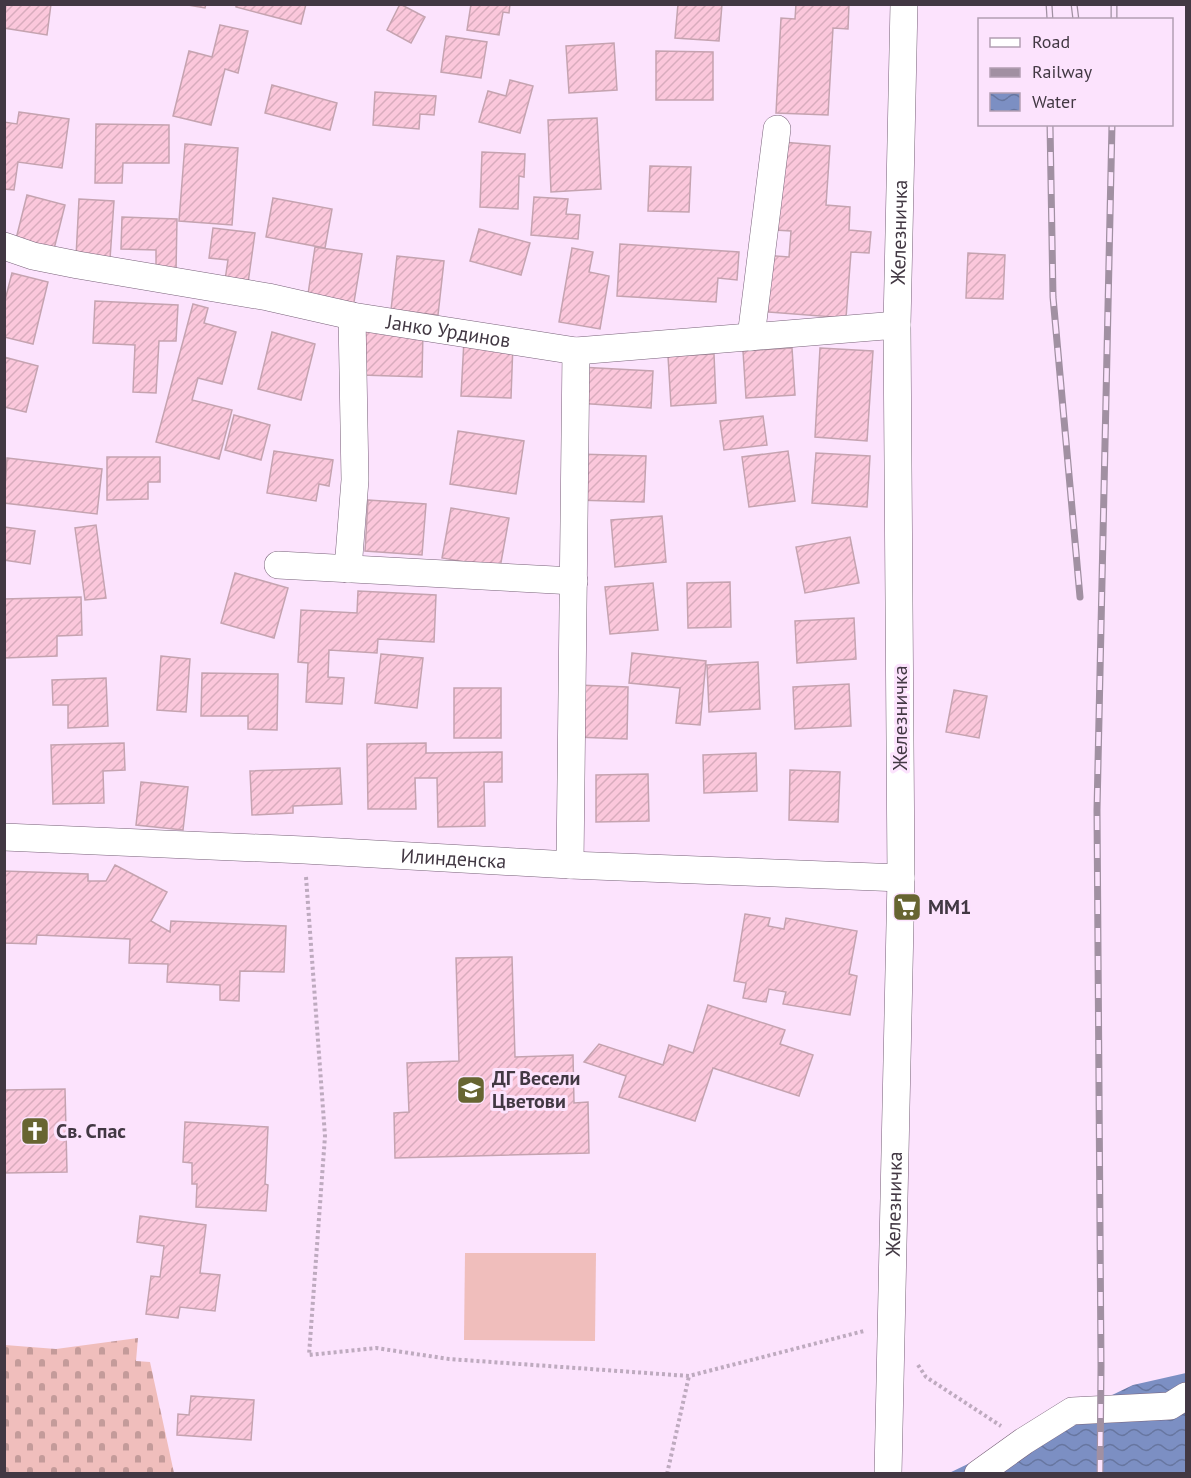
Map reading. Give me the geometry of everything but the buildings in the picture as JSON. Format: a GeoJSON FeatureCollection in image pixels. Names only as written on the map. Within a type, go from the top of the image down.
{"type":"FeatureCollection","features":[{"type":"Feature","properties":{"kind":"street","name":"Железничка"},"geometry":{"type":"LineString","coordinates":[[888,1473],[902,878],[897,325],[904,4]]}},
{"type":"Feature","properties":{"kind":"street"},"geometry":{"type":"LineString","coordinates":[[751,337],[777,129]]}},
{"type":"Feature","properties":{"kind":"street","name":"Јанко Урдинов"},"geometry":{"type":"LineString","coordinates":[[4,246],[33,256],[268,297],[352,316],[576,351],[897,325]]}},
{"type":"Feature","properties":{"kind":"street"},"geometry":{"type":"LineString","coordinates":[[348,569],[355,480],[352,316]]}},
{"type":"Feature","properties":{"kind":"street"},"geometry":{"type":"LineString","coordinates":[[570,865],[576,351]]}},
{"type":"Feature","properties":{"kind":"street"},"geometry":{"type":"LineString","coordinates":[[278,565],[574,581]]}},
{"type":"Feature","properties":{"kind":"street","name":"Илинденска"},"geometry":{"type":"LineString","coordinates":[[4,837],[304,850],[570,865],[902,878]]}},
{"type":"Feature","properties":{"kind":"street"},"geometry":{"type":"LineString","coordinates":[[978,1473],[1072,1411],[1170,1406],[1186,1396]]}},
{"type":"Feature","properties":{"kind":"path"},"geometry":{"type":"LineString","coordinates":[[304,850],[325,1136],[309,1355],[376,1347],[449,1359],[689,1376],[891,1324]]}},
{"type":"Feature","properties":{"kind":"path"},"geometry":{"type":"LineString","coordinates":[[915,1360],[926,1377],[1024,1441]]}},
{"type":"Feature","properties":{"kind":"path"},"geometry":{"type":"LineString","coordinates":[[667,1473],[689,1376]]}},
{"type":"Feature","properties":{"kind":"green space"},"geometry":{"type":"Polygon","coordinates":[[[465,1253],[596,1253],[595,1341],[464,1340],[465,1253]]]}},
{"type":"Feature","properties":{"kind":"green space"},"geometry":{"type":"Polygon","coordinates":[[[138,1338],[136,1361],[150,1362],[174,1473],[5,1473],[5,1345],[56,1349],[138,1338]]]}},
{"type":"Feature","properties":{"kind":"water"},"geometry":{"type":"Polygon","coordinates":[[[1186,1373],[1186,1473],[947,1474],[1133,1385],[1186,1373]]]}},
{"type":"Feature","properties":{"kind":"railway"},"geometry":{"type":"LineString","coordinates":[[1049,4],[1050,18]]}},
{"type":"Feature","properties":{"kind":"railway"},"geometry":{"type":"LineString","coordinates":[[1074,4],[1076,18]]}},
{"type":"Feature","properties":{"kind":"railway"},"geometry":{"type":"LineString","coordinates":[[1114,4],[1114,18]]}},
{"type":"Feature","properties":{"kind":"railway"},"geometry":{"type":"LineString","coordinates":[[1050,126],[1053,297],[1080,597]]}},
{"type":"Feature","properties":{"kind":"railway"},"geometry":{"type":"LineString","coordinates":[[1100,1474],[1097,810],[1112,126]]}},
{"type":"Feature","properties":{"kind":"place","name":"MM1"},"geometry":{"type":"Point","coordinates":[907,907]}},
{"type":"Feature","properties":{"kind":"place","name":"ДГ Весели Цветови"},"geometry":{"type":"Point","coordinates":[471,1090]}},
{"type":"Feature","properties":{"kind":"place","name":"Св. Спас"},"geometry":{"type":"Point","coordinates":[35,1131]}}]}
